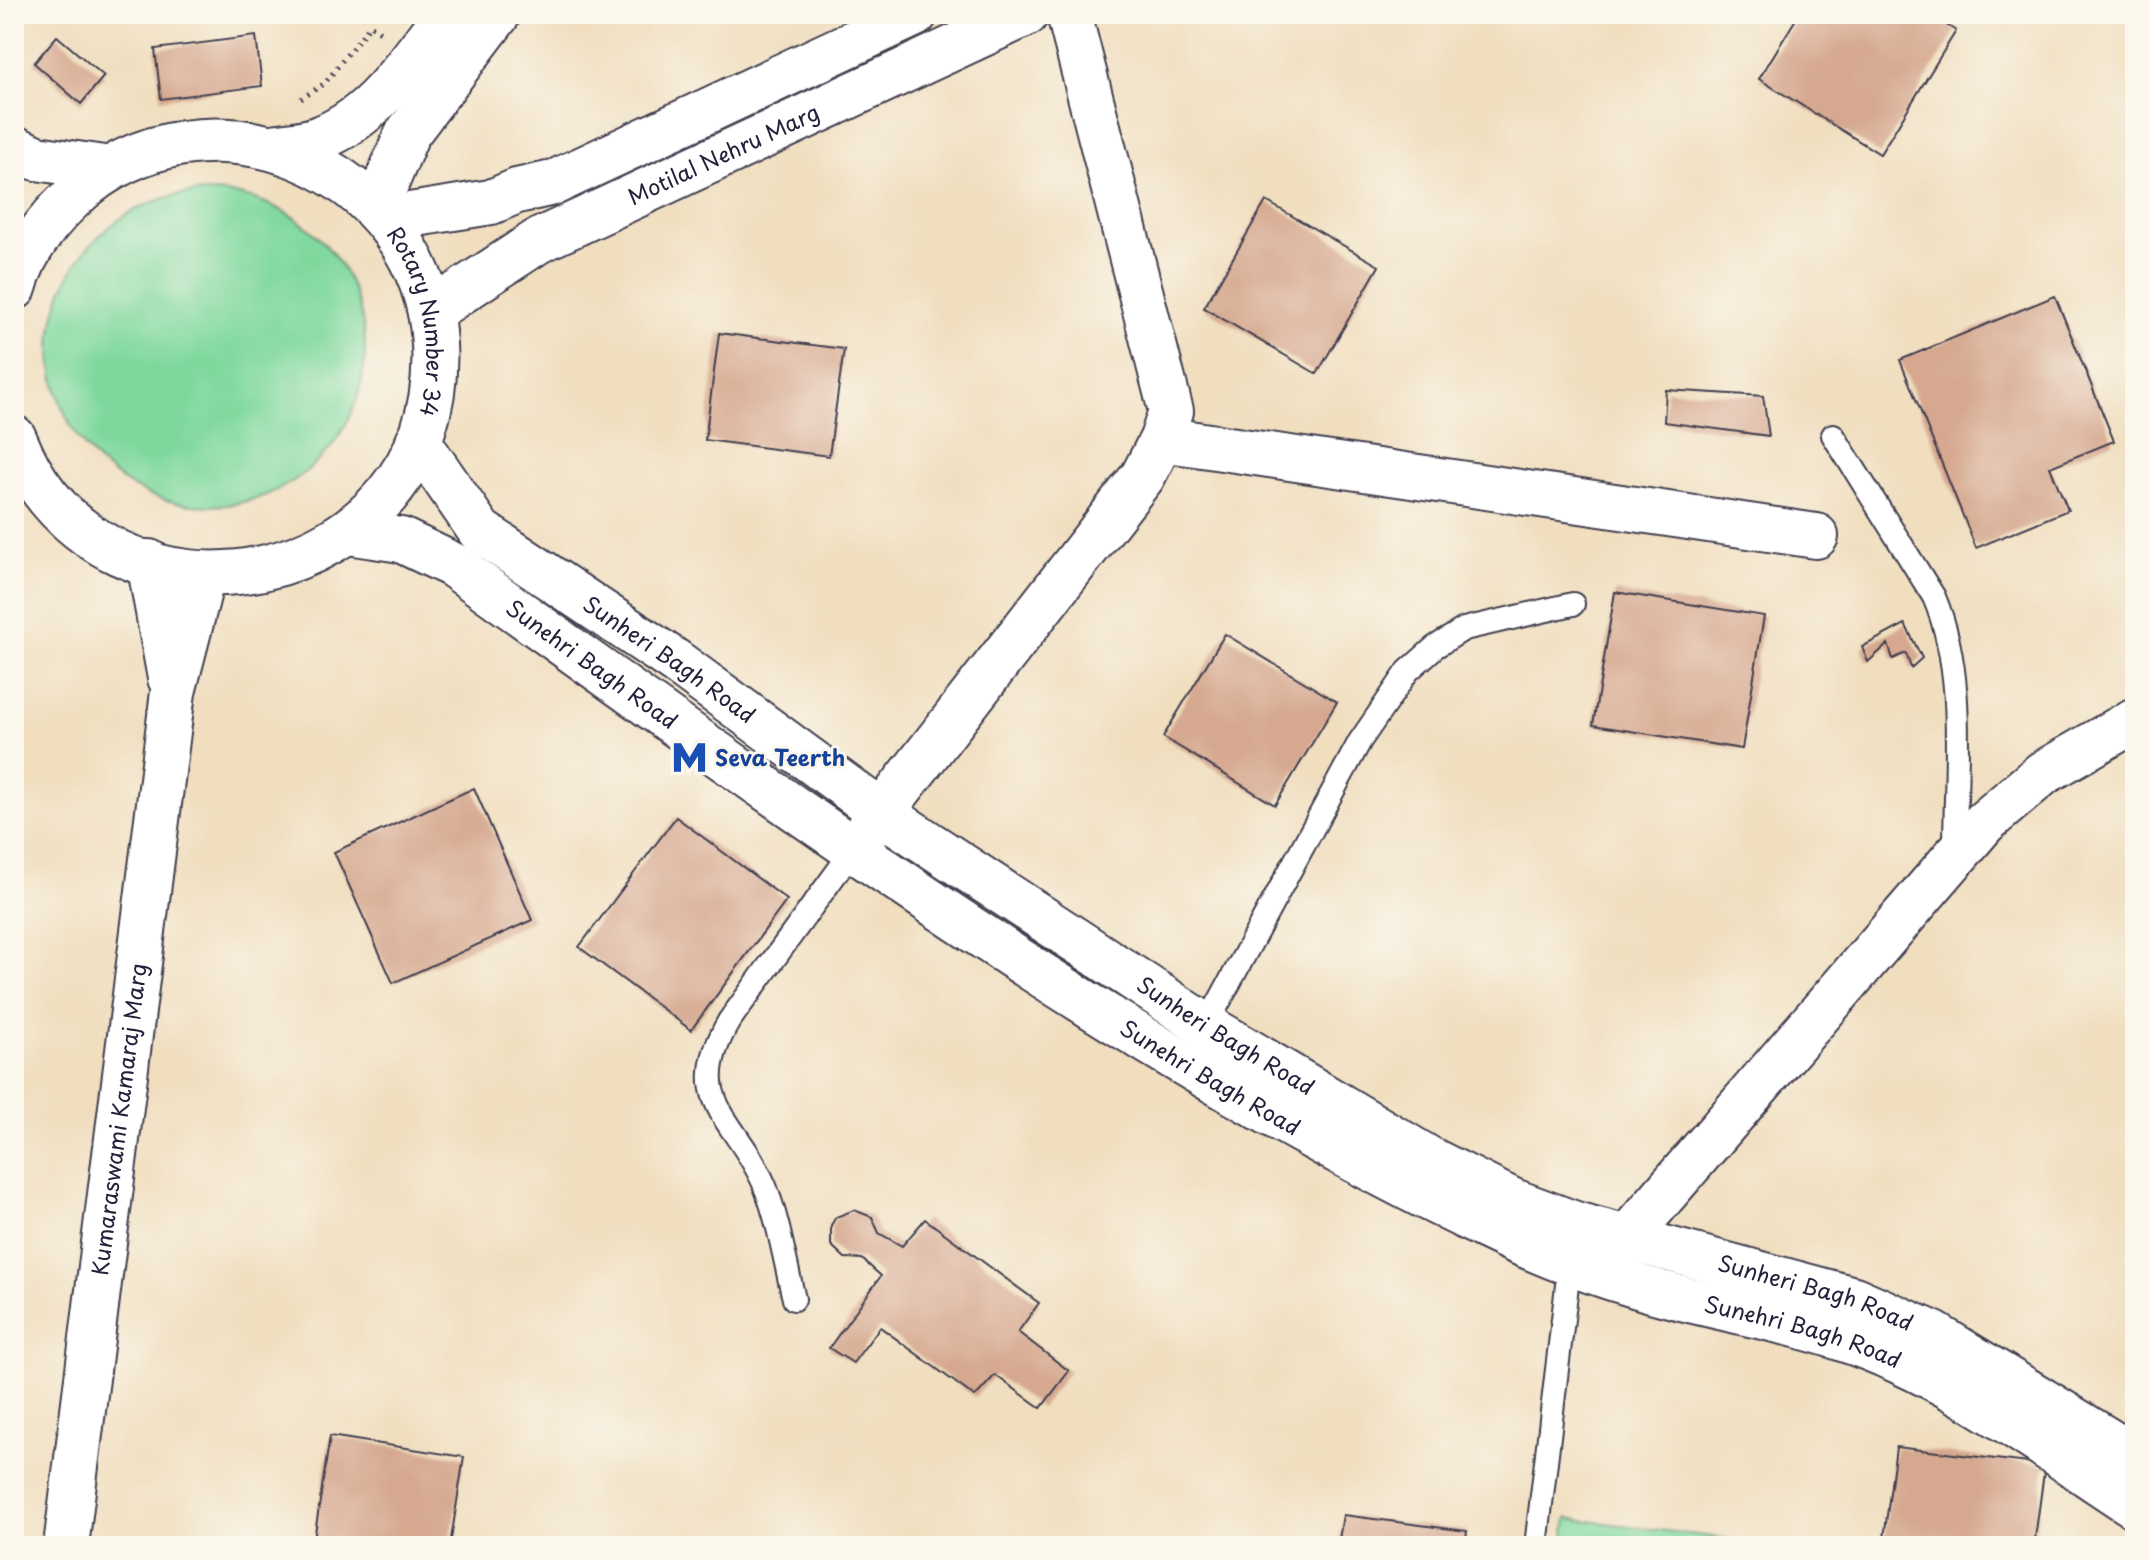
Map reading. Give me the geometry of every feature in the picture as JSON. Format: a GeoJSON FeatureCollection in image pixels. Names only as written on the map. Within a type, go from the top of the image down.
{"type":"FeatureCollection","features":[{"type":"Feature","properties":{"kind":"street"},"geometry":{"type":"LineString","coordinates":[[272,147],[315,140],[350,124],[389,87],[446,14]]}},
{"type":"Feature","properties":{"kind":"street"},"geometry":{"type":"LineString","coordinates":[[380,213],[407,134],[498,14]]}},
{"type":"Feature","properties":{"kind":"street","name":"Motilal Nehru Marg"},"geometry":{"type":"LineString","coordinates":[[380,213],[491,202],[517,191],[553,183],[915,14]]}},
{"type":"Feature","properties":{"kind":"street","name":"Motilal Nehru Marg"},"geometry":{"type":"LineString","coordinates":[[430,312],[538,241],[1026,14]]}},
{"type":"Feature","properties":{"kind":"street"},"geometry":{"type":"LineString","coordinates":[[853,850],[1143,476],[1162,439],[1171,411],[1069,14]]}},
{"type":"Feature","properties":{"kind":"street","name":"Rotary Number 34"},"geometry":{"type":"LineString","coordinates":[[14,288],[35,241],[56,213],[110,169],[149,152],[189,142],[231,141],[272,147],[310,161],[345,182],[380,213],[405,247],[430,312],[434,377],[418,441],[389,491],[348,532],[294,562],[234,575],[203,576],[149,562],[100,541],[57,507],[25,463],[14,439]]}},
{"type":"Feature","properties":{"kind":"street"},"geometry":{"type":"LineString","coordinates":[[14,148],[37,158],[110,169]]}},
{"type":"Feature","properties":{"kind":"street"},"geometry":{"type":"LineString","coordinates":[[1162,439],[1816,536]]}},
{"type":"Feature","properties":{"kind":"street","name":"Sunheri Bagh Road"},"geometry":{"type":"LineString","coordinates":[[418,441],[480,531],[676,662],[882,813],[1206,1026],[1429,1159],[1513,1201],[1626,1239],[1854,1299],[1934,1334],[2135,1457]]}},
{"type":"Feature","properties":{"kind":"street","name":"Sunehri Bagh Road"},"geometry":{"type":"LineString","coordinates":[[348,532],[401,540],[453,565],[853,850],[1098,1012],[1263,1110],[1490,1229],[1639,1287],[1855,1344],[1954,1388],[2135,1506]]}},
{"type":"Feature","properties":{"kind":"street","name":"Kumaraswami Kamaraj Marg"},"geometry":{"type":"LineString","coordinates":[[149,562],[173,692]]}},
{"type":"Feature","properties":{"kind":"street","name":"Kumaraswami Kamaraj Marg"},"geometry":{"type":"LineString","coordinates":[[66,1546],[173,692],[203,576]]}},
{"type":"Feature","properties":{"kind":"street"},"geometry":{"type":"LineString","coordinates":[[1626,1239],[1984,823],[2043,773],[2135,720]]}},
{"type":"Feature","properties":{"kind":"lane"},"geometry":{"type":"LineString","coordinates":[[1833,435],[1934,597],[1945,621],[1955,687],[1955,855]]}},
{"type":"Feature","properties":{"kind":"lane"},"geometry":{"type":"LineString","coordinates":[[1206,1026],[1360,741],[1408,671],[1435,647],[1464,629],[1573,604]]}},
{"type":"Feature","properties":{"kind":"lane"},"geometry":{"type":"LineString","coordinates":[[794,1299],[765,1186],[719,1110],[709,1067],[715,1045],[729,1021],[853,850]]}},
{"type":"Feature","properties":{"kind":"lane"},"geometry":{"type":"LineString","coordinates":[[1536,1546],[1570,1260]]}},
{"type":"Feature","properties":{"kind":"path"},"geometry":{"type":"LineString","coordinates":[[298,102],[325,83],[370,25],[412,57]]}},
{"type":"Feature","properties":{"kind":"green space"},"geometry":{"type":"Polygon","coordinates":[[[208,192],[239,195],[268,204],[295,219],[319,238],[338,262],[353,289],[362,318],[365,349],[362,380],[353,409],[338,436],[319,460],[295,479],[268,494],[239,503],[208,506],[177,503],[148,494],[121,479],[97,460],[78,436],[63,409],[54,380],[51,349],[54,318],[63,289],[78,262],[97,238],[121,219],[148,204],[177,195],[208,192]]]}},
{"type":"Feature","properties":{"kind":"green space"},"geometry":{"type":"Polygon","coordinates":[[[1567,1518],[1782,1546],[1563,1546],[1567,1518]]]}},
{"type":"Feature","properties":{"kind":"building"},"geometry":{"type":"Polygon","coordinates":[[[1799,14],[1929,14],[1956,31],[1880,154],[1759,79],[1799,14]]]}},
{"type":"Feature","properties":{"kind":"building"},"geometry":{"type":"Polygon","coordinates":[[[57,36],[104,76],[81,104],[34,63],[57,36]]]}},
{"type":"Feature","properties":{"kind":"building"},"geometry":{"type":"Polygon","coordinates":[[[256,36],[262,86],[161,99],[155,49],[256,36]]]}},
{"type":"Feature","properties":{"kind":"building"},"geometry":{"type":"Polygon","coordinates":[[[1266,201],[1379,266],[1317,374],[1204,308],[1266,201]]]}},
{"type":"Feature","properties":{"kind":"building"},"geometry":{"type":"Polygon","coordinates":[[[2055,296],[2114,441],[2050,467],[2068,510],[1976,548],[1900,360],[2055,296]]]}},
{"type":"Feature","properties":{"kind":"building"},"geometry":{"type":"Polygon","coordinates":[[[719,333],[844,349],[829,456],[705,440],[719,333]]]}},
{"type":"Feature","properties":{"kind":"building"},"geometry":{"type":"Polygon","coordinates":[[[1666,390],[1763,396],[1769,436],[1664,422],[1666,390]]]}},
{"type":"Feature","properties":{"kind":"building"},"geometry":{"type":"Polygon","coordinates":[[[1615,592],[1764,616],[1742,749],[1593,725],[1615,592]]]}},
{"type":"Feature","properties":{"kind":"building"},"geometry":{"type":"Polygon","coordinates":[[[1905,624],[1922,658],[1911,668],[1906,653],[1893,659],[1888,644],[1868,662],[1862,647],[1905,624]]]}},
{"type":"Feature","properties":{"kind":"building"},"geometry":{"type":"Polygon","coordinates":[[[1225,634],[1337,702],[1275,805],[1163,737],[1225,634]]]}},
{"type":"Feature","properties":{"kind":"building"},"geometry":{"type":"Polygon","coordinates":[[[474,788],[532,920],[393,983],[334,852],[474,788]]]}},
{"type":"Feature","properties":{"kind":"building"},"geometry":{"type":"Polygon","coordinates":[[[676,817],[787,900],[691,1030],[579,947],[676,817]]]}},
{"type":"Feature","properties":{"kind":"building"},"geometry":{"type":"Polygon","coordinates":[[[854,1210],[872,1217],[879,1233],[902,1246],[925,1219],[1039,1303],[1018,1332],[1069,1371],[1041,1408],[995,1375],[975,1397],[880,1327],[853,1363],[829,1348],[881,1276],[862,1259],[845,1258],[831,1245],[831,1225],[836,1217],[854,1210]]]}},
{"type":"Feature","properties":{"kind":"building"},"geometry":{"type":"Polygon","coordinates":[[[330,1436],[464,1457],[450,1546],[313,1546],[330,1436]]]}},
{"type":"Feature","properties":{"kind":"building"},"geometry":{"type":"Polygon","coordinates":[[[1896,1447],[2045,1465],[2034,1546],[1883,1546],[1896,1447]]]}},
{"type":"Feature","properties":{"kind":"building"},"geometry":{"type":"Polygon","coordinates":[[[1343,1515],[1467,1531],[1465,1546],[1338,1546],[1343,1515]]]}},
{"type":"Feature","properties":{"kind":"place","name":"Seva Teerth"},"geometry":{"type":"Point","coordinates":[689,758]}}]}
